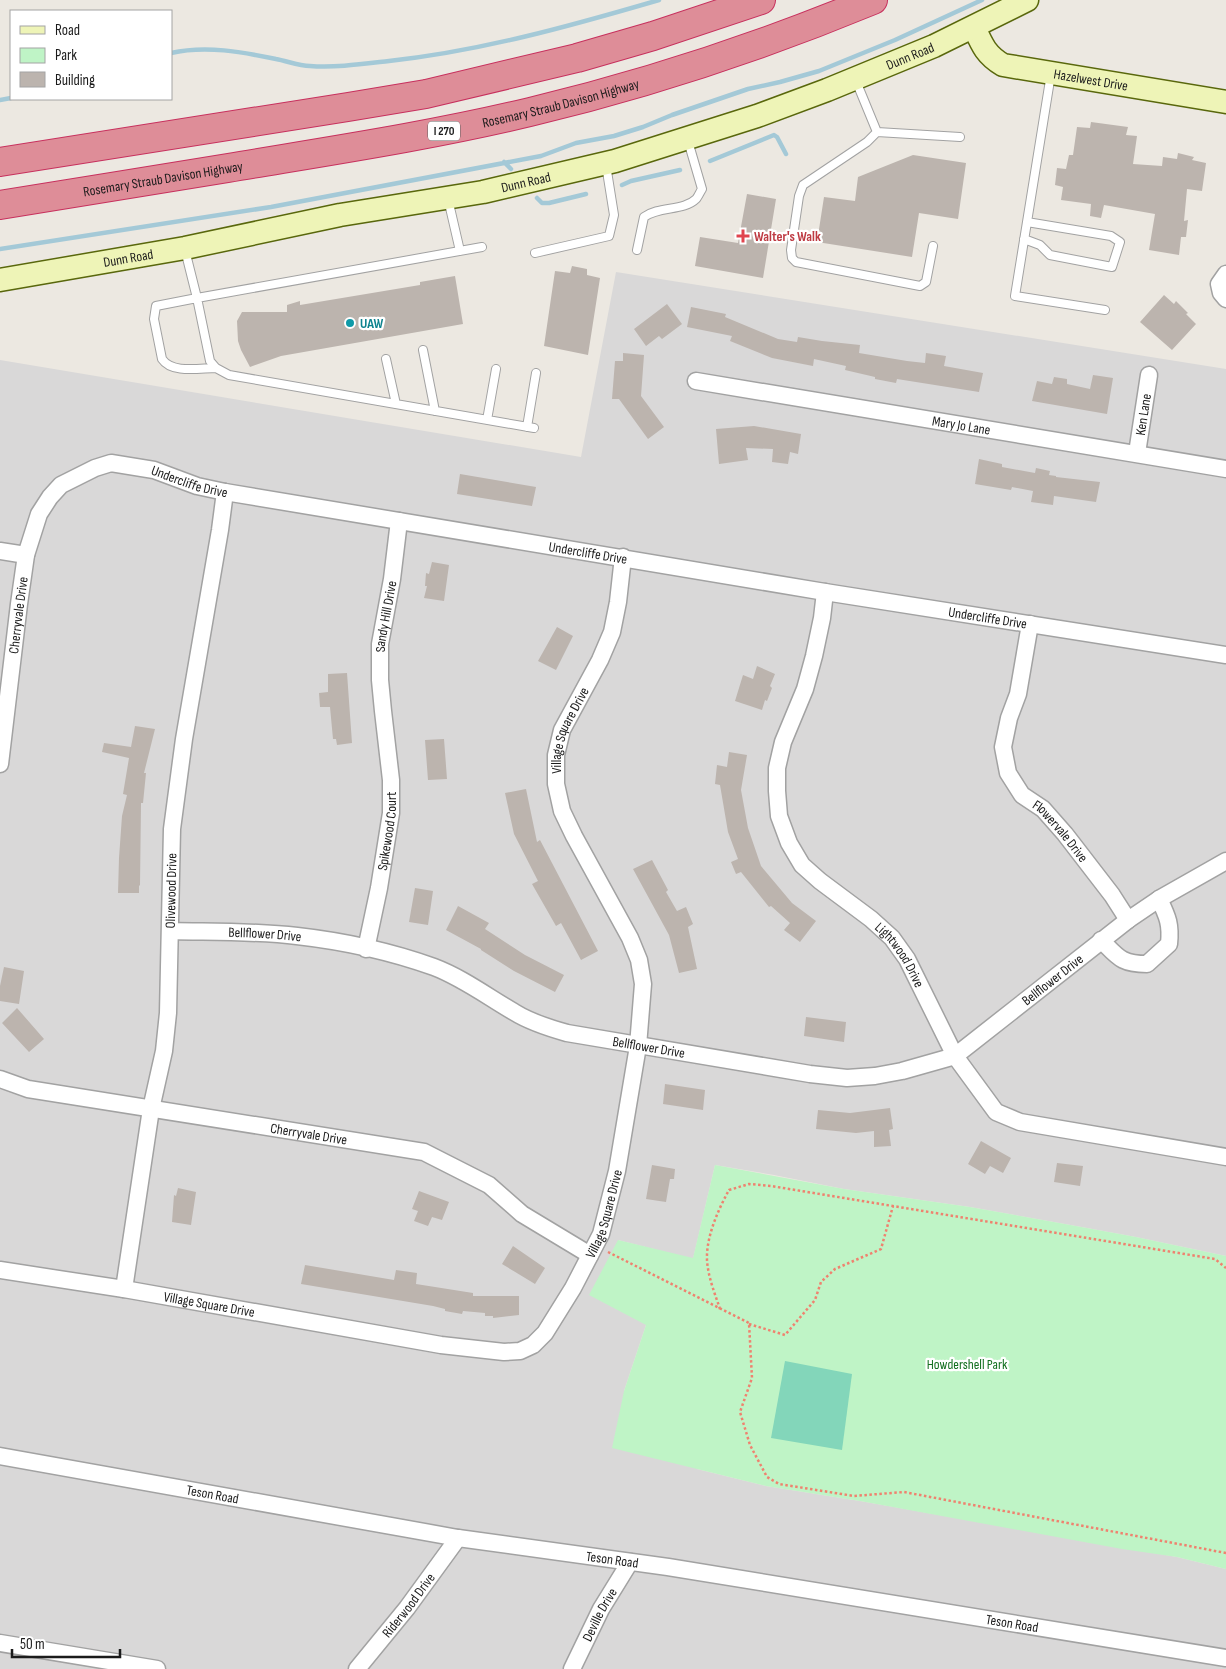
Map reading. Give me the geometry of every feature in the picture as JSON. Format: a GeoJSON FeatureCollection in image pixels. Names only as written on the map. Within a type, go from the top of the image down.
{"type":"FeatureCollection","features":[{"type":"Feature","properties":{"kind":"highway"},"geometry":{"type":"LineString","coordinates":[[0,162],[435,92],[577,58],[653,36],[761,0]]}},
{"type":"Feature","properties":{"kind":"highway","name":"Rosemary Straub Davison Highway"},"geometry":{"type":"LineString","coordinates":[[0,205],[382,142],[455,129],[532,112],[682,70],[766,42],[873,0]]}},
{"type":"Feature","properties":{"kind":"street","name":"Dunn Road"},"geometry":{"type":"LineString","coordinates":[[0,280],[185,248],[340,215],[483,192],[606,163],[766,113],[855,79],[974,27],[1027,0]]}},
{"type":"Feature","properties":{"kind":"street","name":"Hazelwest Drive"},"geometry":{"type":"LineString","coordinates":[[974,27],[984,48],[992,59],[1003,65],[1226,102]]}},
{"type":"Feature","properties":{"kind":"street"},"geometry":{"type":"LineString","coordinates":[[1226,274],[1219,284],[1221,293],[1226,299]]}},
{"type":"Feature","properties":{"kind":"street","name":"Ken Lane"},"geometry":{"type":"LineString","coordinates":[[1137,454],[1149,375]]}},
{"type":"Feature","properties":{"kind":"street","name":"Mary Jo Lane"},"geometry":{"type":"LineString","coordinates":[[696,381],[1226,469]]}},
{"type":"Feature","properties":{"kind":"street","name":"Undercliffe Drive"},"geometry":{"type":"LineString","coordinates":[[26,555],[39,514],[50,497],[61,485],[95,468],[111,463],[154,470],[197,486],[225,492],[825,592],[1226,655]]}},
{"type":"Feature","properties":{"kind":"street","name":"Olivewood Drive"},"geometry":{"type":"LineString","coordinates":[[124,1289],[151,1109],[165,1042],[171,931],[170,874],[172,830],[184,739],[225,492]]}},
{"type":"Feature","properties":{"kind":"street","name":"Sandy Hill Drive"},"geometry":{"type":"LineString","coordinates":[[382,712],[380,644],[392,579],[399,521]]}},
{"type":"Feature","properties":{"kind":"street"},"geometry":{"type":"LineString","coordinates":[[0,551],[26,555]]}},
{"type":"Feature","properties":{"kind":"street","name":"Cherryvale Drive"},"geometry":{"type":"LineString","coordinates":[[0,764],[26,555]]}},
{"type":"Feature","properties":{"kind":"street","name":"Village Square Drive"},"geometry":{"type":"LineString","coordinates":[[0,1270],[124,1289],[442,1345],[504,1352],[520,1351],[533,1345],[545,1333],[555,1319],[602,1234],[611,1200],[638,1046],[643,984],[639,960],[630,938],[562,811],[556,784],[556,755],[562,730],[600,660],[612,632],[618,602],[623,558]]}},
{"type":"Feature","properties":{"kind":"street","name":"Lightwood Drive"},"geometry":{"type":"LineString","coordinates":[[825,592],[814,656],[805,689],[783,742],[777,768],[779,816],[789,843],[802,865],[820,881],[871,919],[892,938],[907,959],[955,1056],[996,1112],[1020,1122],[1226,1157]]}},
{"type":"Feature","properties":{"kind":"street","name":"Flowervale Drive"},"geometry":{"type":"LineString","coordinates":[[1030,624],[1018,694],[1003,747],[1008,773],[1022,795],[1043,809],[1065,834],[1112,895],[1128,920]]}},
{"type":"Feature","properties":{"kind":"street","name":"Spikewood Court"},"geometry":{"type":"LineString","coordinates":[[366,949],[379,888],[391,813],[391,780],[382,712]]}},
{"type":"Feature","properties":{"kind":"street","name":"Bellflower Drive"},"geometry":{"type":"LineString","coordinates":[[171,931],[297,936],[366,949],[436,968],[487,994],[515,1013],[541,1026],[567,1033],[791,1071],[847,1078],[875,1076],[955,1056],[1128,920],[1158,899],[1226,861]]}},
{"type":"Feature","properties":{"kind":"street"},"geometry":{"type":"LineString","coordinates":[[1101,940],[1117,956],[1131,964],[1147,964],[1169,944],[1170,929],[1167,915],[1158,899]]}},
{"type":"Feature","properties":{"kind":"street","name":"Cherryvale Drive"},"geometry":{"type":"LineString","coordinates":[[0,1079],[28,1089],[424,1152],[489,1184],[522,1214],[593,1250]]}},
{"type":"Feature","properties":{"kind":"street","name":"Teson Road"},"geometry":{"type":"LineString","coordinates":[[0,1456],[458,1538],[630,1562],[1226,1658]]}},
{"type":"Feature","properties":{"kind":"street","name":"Riderwood Drive"},"geometry":{"type":"LineString","coordinates":[[357,1669],[407,1608],[458,1538]]}},
{"type":"Feature","properties":{"kind":"street","name":"Deville Drive"},"geometry":{"type":"LineString","coordinates":[[572,1669],[601,1609],[630,1562]]}},
{"type":"Feature","properties":{"kind":"street"},"geometry":{"type":"LineString","coordinates":[[0,1642],[157,1669]]}},
{"type":"Feature","properties":{"kind":"lane"},"geometry":{"type":"LineString","coordinates":[[1052,74],[1015,296],[1105,310]]}},
{"type":"Feature","properties":{"kind":"lane"},"geometry":{"type":"LineString","coordinates":[[855,79],[877,132]]}},
{"type":"Feature","properties":{"kind":"lane"},"geometry":{"type":"LineString","coordinates":[[877,132],[960,137]]}},
{"type":"Feature","properties":{"kind":"lane"},"geometry":{"type":"LineString","coordinates":[[877,132],[868,142],[803,185],[799,196],[791,250],[792,258],[796,262],[920,286],[926,282],[933,246]]}},
{"type":"Feature","properties":{"kind":"lane"},"geometry":{"type":"LineString","coordinates":[[637,250],[644,217],[652,211],[683,206],[695,200],[702,189],[687,139]]}},
{"type":"Feature","properties":{"kind":"lane"},"geometry":{"type":"LineString","coordinates":[[535,253],[609,236],[614,214],[606,163]]}},
{"type":"Feature","properties":{"kind":"lane"},"geometry":{"type":"LineString","coordinates":[[448,197],[460,251]]}},
{"type":"Feature","properties":{"kind":"lane"},"geometry":{"type":"LineString","coordinates":[[1024,239],[1040,245],[1050,255],[1112,267],[1120,242],[1111,236],[1027,222]]}},
{"type":"Feature","properties":{"kind":"lane"},"geometry":{"type":"LineString","coordinates":[[216,368],[174,368],[165,363],[162,359],[154,319],[156,306],[482,247]]}},
{"type":"Feature","properties":{"kind":"lane"},"geometry":{"type":"LineString","coordinates":[[185,248],[210,361],[216,368],[229,375],[530,427],[536,373]]}},
{"type":"Feature","properties":{"kind":"lane"},"geometry":{"type":"LineString","coordinates":[[424,350],[435,411]]}},
{"type":"Feature","properties":{"kind":"lane"},"geometry":{"type":"LineString","coordinates":[[386,358],[396,404]]}},
{"type":"Feature","properties":{"kind":"lane"},"geometry":{"type":"LineString","coordinates":[[487,420],[496,369]]}},
{"type":"Feature","properties":{"kind":"path"},"geometry":{"type":"LineString","coordinates":[[720,1309],[711,1281],[707,1260],[712,1231],[718,1209],[729,1190],[749,1184],[771,1186],[1215,1259],[1226,1268]]}},
{"type":"Feature","properties":{"kind":"path"},"geometry":{"type":"LineString","coordinates":[[593,1250],[748,1324],[785,1335],[815,1300],[821,1282],[834,1269],[881,1249],[893,1206]]}},
{"type":"Feature","properties":{"kind":"path"},"geometry":{"type":"LineString","coordinates":[[748,1324],[752,1378],[740,1412],[750,1445],[767,1478],[779,1484],[854,1496],[904,1492],[1226,1553]]}},
{"type":"Feature","properties":{"kind":"shaded area"},"geometry":{"type":"Polygon","coordinates":[[[616,272],[1226,369],[1226,1256],[1136,1237],[970,1207],[844,1189],[715,1165],[693,1259],[618,1240],[646,1325],[624,1391],[697,1469],[766,1486],[1177,1557],[1226,1569],[1226,1669],[0,1669],[0,360],[581,457],[616,272]]]}},
{"type":"Feature","properties":{"kind":"green space","name":"Howdershell Park"},"geometry":{"type":"Polygon","coordinates":[[[715,1165],[844,1189],[970,1207],[1136,1237],[1226,1256],[1226,1569],[1177,1557],[766,1486],[612,1448],[624,1391],[646,1325],[589,1295],[618,1240],[693,1258],[715,1165]]]}},
{"type":"Feature","properties":{"kind":"green space"},"geometry":{"type":"Polygon","coordinates":[[[785,1361],[852,1374],[842,1450],[771,1438],[785,1361]]]}},
{"type":"Feature","properties":{"kind":"building"},"geometry":{"type":"Polygon","coordinates":[[[1091,122],[1128,127],[1126,135],[1137,136],[1133,164],[1162,166],[1163,157],[1177,159],[1178,153],[1194,157],[1192,160],[1206,163],[1202,191],[1187,189],[1184,221],[1188,220],[1186,237],[1181,237],[1179,255],[1149,250],[1155,214],[1104,205],[1101,218],[1090,216],[1091,204],[1061,200],[1063,187],[1055,185],[1057,168],[1066,169],[1069,155],[1073,155],[1077,127],[1090,128],[1091,122]]]}},
{"type":"Feature","properties":{"kind":"building"},"geometry":{"type":"Polygon","coordinates":[[[913,155],[966,163],[958,219],[919,213],[912,257],[817,242],[824,197],[855,201],[858,177],[913,155]]]}},
{"type":"Feature","properties":{"kind":"building"},"geometry":{"type":"Polygon","coordinates":[[[747,194],[776,199],[763,278],[695,266],[700,237],[738,243],[747,194]]]}},
{"type":"Feature","properties":{"kind":"building"},"geometry":{"type":"Polygon","coordinates":[[[572,266],[587,269],[587,275],[600,278],[588,355],[544,346],[555,271],[570,273],[572,266]]]}},
{"type":"Feature","properties":{"kind":"building","name":"UAW"},"geometry":{"type":"Polygon","coordinates":[[[455,276],[463,324],[281,356],[250,367],[238,341],[237,321],[242,312],[287,312],[287,305],[300,301],[300,305],[420,285],[420,282],[455,276]]]}},
{"type":"Feature","properties":{"kind":"building"},"geometry":{"type":"Polygon","coordinates":[[[1164,295],[1174,304],[1176,301],[1196,324],[1172,350],[1140,322],[1164,295]]]}},
{"type":"Feature","properties":{"kind":"building"},"geometry":{"type":"Polygon","coordinates":[[[667,304],[682,324],[662,339],[659,336],[646,346],[634,329],[667,304]]]}},
{"type":"Feature","properties":{"kind":"building"},"geometry":{"type":"Polygon","coordinates":[[[691,307],[726,314],[725,317],[778,339],[797,342],[798,337],[860,345],[859,353],[925,363],[926,353],[946,356],[944,366],[983,373],[979,392],[897,379],[896,383],[875,379],[875,377],[845,370],[846,366],[814,359],[813,366],[772,358],[730,341],[732,336],[687,327],[691,307]]]}},
{"type":"Feature","properties":{"kind":"building"},"geometry":{"type":"Polygon","coordinates":[[[623,353],[644,355],[641,396],[664,427],[648,439],[619,399],[612,399],[615,361],[623,361],[623,353]]]}},
{"type":"Feature","properties":{"kind":"building"},"geometry":{"type":"Polygon","coordinates":[[[1093,375],[1113,378],[1107,414],[1032,401],[1037,381],[1052,384],[1054,377],[1067,379],[1067,384],[1090,389],[1093,375]]]}},
{"type":"Feature","properties":{"kind":"building"},"geometry":{"type":"Polygon","coordinates":[[[754,426],[801,434],[798,454],[790,452],[788,464],[772,462],[773,449],[746,448],[748,460],[719,464],[716,429],[754,426]]]}},
{"type":"Feature","properties":{"kind":"building"},"geometry":{"type":"Polygon","coordinates":[[[979,459],[1002,464],[1002,467],[1035,473],[1036,468],[1050,471],[1049,475],[1056,477],[1100,482],[1096,502],[1054,496],[1053,505],[1031,502],[1033,491],[1012,487],[1011,490],[975,484],[979,459]]]}},
{"type":"Feature","properties":{"kind":"building"},"geometry":{"type":"Polygon","coordinates":[[[460,474],[536,487],[532,506],[457,494],[460,474]]]}},
{"type":"Feature","properties":{"kind":"building"},"geometry":{"type":"Polygon","coordinates":[[[432,562],[449,565],[444,601],[424,598],[427,586],[425,586],[426,573],[429,574],[432,562]]]}},
{"type":"Feature","properties":{"kind":"building"},"geometry":{"type":"Polygon","coordinates":[[[557,627],[573,636],[556,670],[538,661],[557,627]]]}},
{"type":"Feature","properties":{"kind":"building"},"geometry":{"type":"Polygon","coordinates":[[[757,666],[775,674],[770,686],[772,688],[762,710],[735,701],[743,675],[753,679],[757,666]]]}},
{"type":"Feature","properties":{"kind":"building"},"geometry":{"type":"Polygon","coordinates":[[[347,673],[352,743],[337,745],[336,739],[333,739],[330,707],[320,707],[319,693],[328,692],[328,674],[347,673]]]}},
{"type":"Feature","properties":{"kind":"building"},"geometry":{"type":"Polygon","coordinates":[[[135,726],[155,729],[144,773],[146,773],[143,803],[141,803],[140,885],[139,893],[118,893],[122,816],[127,795],[123,794],[129,758],[102,752],[104,743],[131,747],[135,726]]]}},
{"type":"Feature","properties":{"kind":"building"},"geometry":{"type":"Polygon","coordinates":[[[444,739],[447,779],[428,780],[425,740],[444,739]]]}},
{"type":"Feature","properties":{"kind":"building"},"geometry":{"type":"Polygon","coordinates":[[[729,752],[747,755],[741,790],[748,828],[761,866],[792,903],[816,921],[800,942],[784,930],[790,923],[771,906],[769,907],[741,872],[736,874],[731,862],[738,859],[728,832],[720,785],[715,784],[717,765],[727,767],[729,752]]]}},
{"type":"Feature","properties":{"kind":"building"},"geometry":{"type":"Polygon","coordinates":[[[526,789],[537,842],[540,840],[598,951],[581,960],[561,923],[556,926],[532,884],[538,881],[514,834],[505,793],[526,789]]]}},
{"type":"Feature","properties":{"kind":"building"},"geometry":{"type":"Polygon","coordinates":[[[652,860],[668,890],[666,892],[677,911],[686,907],[693,924],[688,927],[697,969],[679,973],[669,935],[633,869],[652,860]]]}},
{"type":"Feature","properties":{"kind":"building"},"geometry":{"type":"Polygon","coordinates":[[[415,888],[433,891],[428,925],[409,922],[415,888]]]}},
{"type":"Feature","properties":{"kind":"building"},"geometry":{"type":"Polygon","coordinates":[[[458,906],[489,923],[485,929],[525,955],[564,975],[555,992],[514,971],[481,949],[446,930],[458,906]]]}},
{"type":"Feature","properties":{"kind":"building"},"geometry":{"type":"Polygon","coordinates":[[[4,967],[24,971],[19,1004],[0,1001],[0,986],[4,967]]]}},
{"type":"Feature","properties":{"kind":"building"},"geometry":{"type":"Polygon","coordinates":[[[17,1008],[44,1039],[29,1052],[2,1023],[17,1008]]]}},
{"type":"Feature","properties":{"kind":"building"},"geometry":{"type":"Polygon","coordinates":[[[806,1017],[846,1022],[844,1042],[804,1036],[806,1017]]]}},
{"type":"Feature","properties":{"kind":"building"},"geometry":{"type":"Polygon","coordinates":[[[665,1084],[705,1090],[703,1110],[663,1104],[665,1084]]]}},
{"type":"Feature","properties":{"kind":"building"},"geometry":{"type":"Polygon","coordinates":[[[890,1108],[893,1129],[889,1130],[891,1146],[874,1147],[874,1131],[856,1133],[816,1129],[818,1110],[850,1113],[890,1108]]]}},
{"type":"Feature","properties":{"kind":"building"},"geometry":{"type":"Polygon","coordinates":[[[981,1141],[1011,1158],[1003,1173],[990,1166],[985,1174],[968,1164],[981,1141]]]}},
{"type":"Feature","properties":{"kind":"building"},"geometry":{"type":"Polygon","coordinates":[[[1057,1163],[1083,1166],[1080,1186],[1054,1182],[1057,1163]]]}},
{"type":"Feature","properties":{"kind":"building"},"geometry":{"type":"Polygon","coordinates":[[[652,1165],[675,1169],[674,1179],[670,1179],[666,1202],[646,1199],[652,1165]]]}},
{"type":"Feature","properties":{"kind":"building"},"geometry":{"type":"Polygon","coordinates":[[[178,1188],[196,1192],[191,1225],[172,1222],[174,1195],[176,1196],[178,1188]]]}},
{"type":"Feature","properties":{"kind":"building"},"geometry":{"type":"Polygon","coordinates":[[[419,1191],[449,1202],[442,1220],[432,1217],[428,1226],[414,1221],[418,1211],[412,1209],[419,1191]]]}},
{"type":"Feature","properties":{"kind":"building"},"geometry":{"type":"Polygon","coordinates":[[[513,1246],[545,1268],[535,1284],[502,1264],[513,1246]]]}},
{"type":"Feature","properties":{"kind":"building"},"geometry":{"type":"Polygon","coordinates":[[[305,1265],[394,1280],[396,1270],[417,1273],[416,1284],[473,1293],[473,1296],[519,1296],[519,1315],[493,1318],[493,1316],[485,1316],[485,1313],[463,1311],[462,1314],[445,1311],[445,1309],[433,1306],[301,1284],[305,1265]]]}},
{"type":"Feature","properties":{"kind":"waterway"},"geometry":{"type":"LineString","coordinates":[[172,53],[224,50],[306,66],[359,64],[423,57],[491,44],[559,28],[659,0]]}},
{"type":"Feature","properties":{"kind":"waterway"},"geometry":{"type":"LineString","coordinates":[[0,249],[271,207],[541,156],[576,143],[614,136],[643,127],[748,89],[819,71],[895,40],[982,0]]}},
{"type":"Feature","properties":{"kind":"waterway"},"geometry":{"type":"LineString","coordinates":[[0,100],[10,98]]}},
{"type":"Feature","properties":{"kind":"waterway"},"geometry":{"type":"LineString","coordinates":[[710,161],[774,135],[786,154]]}},
{"type":"Feature","properties":{"kind":"waterway"},"geometry":{"type":"LineString","coordinates":[[504,162],[511,169]]}},
{"type":"Feature","properties":{"kind":"waterway"},"geometry":{"type":"LineString","coordinates":[[622,185],[631,181],[680,170]]}},
{"type":"Feature","properties":{"kind":"waterway"},"geometry":{"type":"LineString","coordinates":[[537,198],[542,203],[549,203],[586,194]]}},
{"type":"Feature","properties":{"kind":"place","name":"Walter's Walk"},"geometry":{"type":"Point","coordinates":[743,236]}},
{"type":"Feature","properties":{"kind":"place","name":"UAW"},"geometry":{"type":"Point","coordinates":[350,323]}}]}
